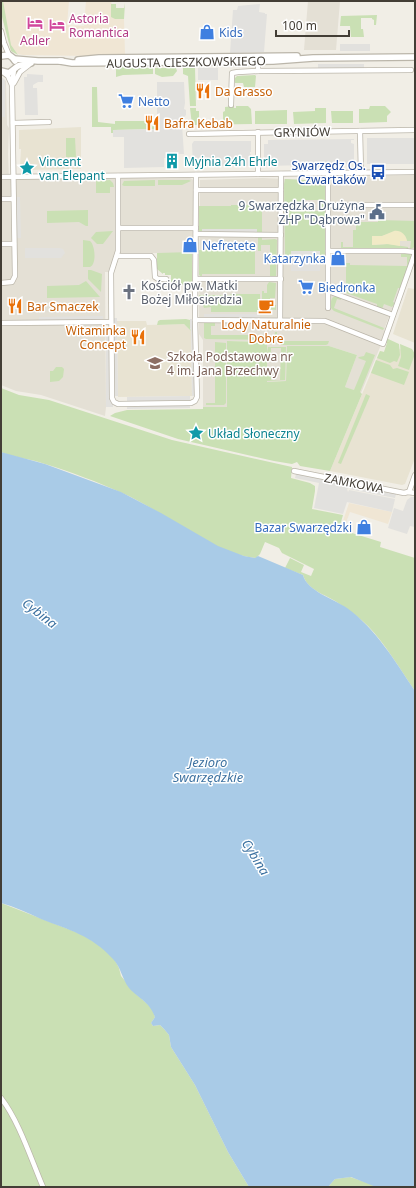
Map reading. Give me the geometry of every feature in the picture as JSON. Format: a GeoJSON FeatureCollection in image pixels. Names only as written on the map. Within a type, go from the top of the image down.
{"type":"FeatureCollection","features":[{"type":"Feature","properties":{"kind":"street"},"geometry":{"type":"LineString","coordinates":[[1,31],[9,55],[14,59],[15,64],[12,87],[14,279],[11,283],[1,283]]}},
{"type":"Feature","properties":{"kind":"street"},"geometry":{"type":"LineString","coordinates":[[4,43],[1,56],[9,55]]}},
{"type":"Feature","properties":{"kind":"street","name":"AUGUSTA CIESZKOWSKIEGO"},"geometry":{"type":"LineString","coordinates":[[14,59],[87,63],[258,59],[287,56],[313,58],[415,57]]}},
{"type":"Feature","properties":{"kind":"street"},"geometry":{"type":"LineString","coordinates":[[258,59],[258,71]]}},
{"type":"Feature","properties":{"kind":"street"},"geometry":{"type":"LineString","coordinates":[[12,87],[16,77],[22,70],[38,61]]}},
{"type":"Feature","properties":{"kind":"street","name":"AUGUSTA CIESZKOWSKIEGO"},"geometry":{"type":"LineString","coordinates":[[2,72],[10,72],[20,66],[38,61]]}},
{"type":"Feature","properties":{"kind":"street"},"geometry":{"type":"LineString","coordinates":[[231,105],[232,73],[258,71],[411,70]]}},
{"type":"Feature","properties":{"kind":"street"},"geometry":{"type":"LineString","coordinates":[[2,72],[8,76],[12,87]]}},
{"type":"Feature","properties":{"kind":"street"},"geometry":{"type":"LineString","coordinates":[[13,123],[49,122]]}},
{"type":"Feature","properties":{"kind":"street","name":"GRYNIÓW"},"geometry":{"type":"LineString","coordinates":[[189,134],[414,130]]}},
{"type":"Feature","properties":{"kind":"street"},"geometry":{"type":"LineString","coordinates":[[360,131],[361,172]]}},
{"type":"Feature","properties":{"kind":"street"},"geometry":{"type":"LineString","coordinates":[[258,132],[258,174]]}},
{"type":"Feature","properties":{"kind":"street"},"geometry":{"type":"LineString","coordinates":[[1,177],[415,172]]}},
{"type":"Feature","properties":{"kind":"street"},"geometry":{"type":"LineString","coordinates":[[328,173],[328,308]]}},
{"type":"Feature","properties":{"kind":"street"},"geometry":{"type":"LineString","coordinates":[[280,320],[281,174]]}},
{"type":"Feature","properties":{"kind":"street"},"geometry":{"type":"LineString","coordinates":[[118,176],[118,251],[110,273],[111,398],[118,404],[191,403],[195,401],[197,397],[195,320],[196,175]]}},
{"type":"Feature","properties":{"kind":"street"},"geometry":{"type":"LineString","coordinates":[[196,190],[281,190]]}},
{"type":"Feature","properties":{"kind":"street"},"geometry":{"type":"LineString","coordinates":[[1,199],[13,199]]}},
{"type":"Feature","properties":{"kind":"street"},"geometry":{"type":"LineString","coordinates":[[328,205],[415,205]]}},
{"type":"Feature","properties":{"kind":"street"},"geometry":{"type":"LineString","coordinates":[[119,228],[196,228]]}},
{"type":"Feature","properties":{"kind":"street"},"geometry":{"type":"LineString","coordinates":[[196,234],[281,235]]}},
{"type":"Feature","properties":{"kind":"street"},"geometry":{"type":"LineString","coordinates":[[1,244],[14,244]]}},
{"type":"Feature","properties":{"kind":"street"},"geometry":{"type":"LineString","coordinates":[[195,320],[328,321],[383,344],[415,253],[407,251],[328,251]]}},
{"type":"Feature","properties":{"kind":"street"},"geometry":{"type":"LineString","coordinates":[[117,256],[151,256],[154,259],[155,277],[158,279],[166,279]]}},
{"type":"Feature","properties":{"kind":"street"},"geometry":{"type":"LineString","coordinates":[[196,279],[280,279]]}},
{"type":"Feature","properties":{"kind":"street"},"geometry":{"type":"LineString","coordinates":[[328,291],[393,315]]}},
{"type":"Feature","properties":{"kind":"street"},"geometry":{"type":"LineString","coordinates":[[1,323],[111,322]]}},
{"type":"Feature","properties":{"kind":"street","name":"ZAMKOWA"},"geometry":{"type":"LineString","coordinates":[[294,471],[406,493],[415,493]]}},
{"type":"Feature","properties":{"kind":"street"},"geometry":{"type":"LineString","coordinates":[[406,493],[415,475]]}},
{"type":"Feature","properties":{"kind":"street"},"geometry":{"type":"LineString","coordinates":[[1,1098],[16,1122],[42,1187]]}},
{"type":"Feature","properties":{"kind":"shaded area"},"geometry":{"type":"Polygon","coordinates":[[[1,1],[69,1],[67,25],[84,26],[86,1],[111,1],[115,19],[124,19],[125,54],[90,56],[18,54],[11,51],[1,13],[1,1]]]}},
{"type":"Feature","properties":{"kind":"shaded area"},"geometry":{"type":"Polygon","coordinates":[[[308,1],[340,1],[336,50],[304,50],[308,1]]]}},
{"type":"Feature","properties":{"kind":"shaded area"},"geometry":{"type":"Polygon","coordinates":[[[260,4],[259,12],[267,14],[264,52],[230,53],[233,10],[237,10],[238,6],[260,4]]]}},
{"type":"Feature","properties":{"kind":"shaded area"},"geometry":{"type":"Polygon","coordinates":[[[340,44],[370,44],[370,51],[340,51],[340,44]]]}},
{"type":"Feature","properties":{"kind":"shaded area"},"geometry":{"type":"Polygon","coordinates":[[[318,64],[364,64],[364,68],[318,68],[318,64]]]}},
{"type":"Feature","properties":{"kind":"shaded area"},"geometry":{"type":"Polygon","coordinates":[[[198,68],[218,68],[218,80],[198,80],[198,68]]]}},
{"type":"Feature","properties":{"kind":"shaded area"},"geometry":{"type":"Polygon","coordinates":[[[27,74],[43,75],[43,82],[38,82],[33,85],[33,88],[37,88],[38,115],[25,115],[24,77],[27,77],[27,74]]]}},
{"type":"Feature","properties":{"kind":"shaded area"},"geometry":{"type":"Polygon","coordinates":[[[1,77],[6,81],[7,125],[9,128],[9,179],[188,177],[194,181],[192,253],[116,253],[108,272],[105,272],[105,416],[41,395],[16,391],[1,385],[1,77]]]}},
{"type":"Feature","properties":{"kind":"shaded area"},"geometry":{"type":"Polygon","coordinates":[[[1,77],[5,80],[5,117],[1,117],[1,77]]]}},
{"type":"Feature","properties":{"kind":"shaded area"},"geometry":{"type":"Polygon","coordinates":[[[157,82],[184,82],[184,109],[186,110],[186,115],[184,117],[184,125],[182,125],[184,154],[178,154],[178,158],[164,158],[164,167],[124,168],[124,137],[113,137],[113,130],[157,129],[157,82]]]}},
{"type":"Feature","properties":{"kind":"shaded area"},"geometry":{"type":"Polygon","coordinates":[[[81,127],[81,169],[24,170],[20,165],[21,149],[19,149],[19,130],[81,127]]]}},
{"type":"Feature","properties":{"kind":"shaded area"},"geometry":{"type":"Polygon","coordinates":[[[367,138],[415,138],[415,164],[367,164],[367,138]]]}},
{"type":"Feature","properties":{"kind":"shaded area"},"geometry":{"type":"Polygon","coordinates":[[[354,139],[351,140],[351,143],[354,144],[354,164],[264,166],[264,144],[268,144],[268,140],[354,139]]]}},
{"type":"Feature","properties":{"kind":"shaded area"},"geometry":{"type":"Polygon","coordinates":[[[194,141],[251,141],[251,166],[193,166],[192,144],[194,141]]]}},
{"type":"Feature","properties":{"kind":"shaded area"},"geometry":{"type":"Polygon","coordinates":[[[415,175],[415,249],[385,327],[383,340],[361,393],[345,387],[357,355],[329,346],[287,346],[286,381],[267,382],[267,342],[227,341],[227,407],[203,407],[203,340],[199,334],[200,180],[263,178],[304,180],[336,177],[415,175]]]}},
{"type":"Feature","properties":{"kind":"shaded area"},"geometry":{"type":"Polygon","coordinates":[[[15,197],[20,197],[21,238],[16,238],[15,197]]]}},
{"type":"Feature","properties":{"kind":"shaded area"},"geometry":{"type":"Polygon","coordinates":[[[202,229],[257,229],[257,232],[202,232],[202,229]]]}},
{"type":"Feature","properties":{"kind":"shaded area"},"geometry":{"type":"Polygon","coordinates":[[[25,248],[60,248],[63,249],[65,253],[61,258],[25,258],[25,248]]]}},
{"type":"Feature","properties":{"kind":"shaded area"},"geometry":{"type":"Polygon","coordinates":[[[291,251],[320,251],[320,271],[291,271],[291,251]]]}},
{"type":"Feature","properties":{"kind":"shaded area"},"geometry":{"type":"Polygon","coordinates":[[[408,288],[415,289],[415,343],[393,334],[408,288]]]}},
{"type":"Feature","properties":{"kind":"shaded area"},"geometry":{"type":"Polygon","coordinates":[[[204,314],[260,314],[260,318],[204,318],[204,314]]]}},
{"type":"Feature","properties":{"kind":"shaded area"},"geometry":{"type":"Polygon","coordinates":[[[103,316],[103,320],[39,320],[39,317],[103,316]]]}},
{"type":"Feature","properties":{"kind":"shaded area"},"geometry":{"type":"Polygon","coordinates":[[[111,318],[117,318],[118,396],[113,396],[113,407],[106,407],[106,336],[111,336],[111,318]]]}},
{"type":"Feature","properties":{"kind":"shaded area"},"geometry":{"type":"Polygon","coordinates":[[[190,319],[195,319],[195,396],[192,396],[190,319]]]}},
{"type":"Feature","properties":{"kind":"shaded area","name":"Szkoła Podstawowa nr 4 im. Jana Brzechwy"},"geometry":{"type":"Polygon","coordinates":[[[117,321],[146,321],[147,325],[184,324],[191,331],[192,396],[118,397],[117,321]]]}},
{"type":"Feature","properties":{"kind":"shaded area"},"geometry":{"type":"Polygon","coordinates":[[[387,344],[415,355],[415,458],[405,484],[402,485],[330,471],[380,351],[384,352],[387,344]]]}},
{"type":"Feature","properties":{"kind":"shaded area"},"geometry":{"type":"Polygon","coordinates":[[[190,396],[190,408],[127,409],[127,397],[190,396]]]}},
{"type":"Feature","properties":{"kind":"shaded area"},"geometry":{"type":"Polygon","coordinates":[[[296,474],[396,494],[395,498],[349,489],[350,487],[347,489],[348,492],[349,490],[395,499],[392,512],[347,502],[343,514],[314,508],[319,483],[295,478],[296,474]]]}},
{"type":"Feature","properties":{"kind":"shaded area"},"geometry":{"type":"Polygon","coordinates":[[[411,497],[415,497],[415,527],[410,526],[407,534],[388,528],[394,508],[403,511],[407,500],[411,497]]]}},
{"type":"Feature","properties":{"kind":"shaded area"},"geometry":{"type":"Polygon","coordinates":[[[349,503],[392,512],[388,524],[350,512],[345,525],[342,524],[349,503]]]}},
{"type":"Feature","properties":{"kind":"green space"},"geometry":{"type":"Polygon","coordinates":[[[1,1],[3,1],[11,45],[18,55],[11,51],[1,13],[1,1]]]}},
{"type":"Feature","properties":{"kind":"green space"},"geometry":{"type":"Polygon","coordinates":[[[125,3],[124,19],[115,19],[111,17],[111,4],[116,4],[116,8],[124,8],[125,3]]]}},
{"type":"Feature","properties":{"kind":"green space"},"geometry":{"type":"Polygon","coordinates":[[[377,15],[376,25],[374,25],[374,20],[372,18],[361,18],[361,29],[363,29],[364,37],[351,37],[350,26],[340,26],[341,16],[377,15]]]}},
{"type":"Feature","properties":{"kind":"green space"},"geometry":{"type":"Polygon","coordinates":[[[116,66],[153,68],[153,74],[123,75],[116,77],[116,66]]]}},
{"type":"Feature","properties":{"kind":"green space"},"geometry":{"type":"Polygon","coordinates":[[[155,68],[176,68],[177,71],[173,76],[162,77],[155,74],[155,68]]]}},
{"type":"Feature","properties":{"kind":"green space"},"geometry":{"type":"Polygon","coordinates":[[[183,68],[195,68],[196,106],[190,106],[188,76],[183,74],[183,68]]]}},
{"type":"Feature","properties":{"kind":"green space"},"geometry":{"type":"Polygon","coordinates":[[[255,75],[255,87],[244,87],[243,83],[235,83],[235,78],[237,76],[255,75]]]}},
{"type":"Feature","properties":{"kind":"green space"},"geometry":{"type":"Polygon","coordinates":[[[92,87],[97,87],[98,122],[115,124],[115,121],[150,121],[150,125],[154,125],[156,129],[113,130],[113,133],[111,133],[111,127],[92,127],[92,87]]]}},
{"type":"Feature","properties":{"kind":"green space"},"geometry":{"type":"Polygon","coordinates":[[[234,106],[234,108],[236,108],[236,106],[248,106],[251,109],[252,124],[192,125],[190,108],[196,108],[196,111],[199,111],[199,122],[223,122],[223,112],[225,111],[225,107],[234,106]]]}},
{"type":"Feature","properties":{"kind":"green space"},"geometry":{"type":"Polygon","coordinates":[[[370,106],[385,106],[391,112],[387,116],[387,122],[359,123],[359,109],[369,109],[370,106]]]}},
{"type":"Feature","properties":{"kind":"green space"},"geometry":{"type":"Polygon","coordinates":[[[315,108],[326,108],[326,123],[294,124],[293,112],[315,111],[315,108]]]}},
{"type":"Feature","properties":{"kind":"green space"},"geometry":{"type":"Polygon","coordinates":[[[287,110],[287,124],[255,124],[255,111],[287,110]]]}},
{"type":"Feature","properties":{"kind":"green space"},"geometry":{"type":"Polygon","coordinates":[[[331,111],[353,111],[353,123],[332,123],[331,111]]]}},
{"type":"Feature","properties":{"kind":"green space"},"geometry":{"type":"Polygon","coordinates":[[[66,138],[75,138],[76,157],[66,157],[66,138]]]}},
{"type":"Feature","properties":{"kind":"green space"},"geometry":{"type":"Polygon","coordinates":[[[285,179],[321,179],[323,183],[326,182],[326,253],[322,257],[320,258],[320,251],[292,251],[290,258],[285,256],[285,179]],[[304,200],[304,211],[321,211],[321,200],[304,200]]]}},
{"type":"Feature","properties":{"kind":"green space"},"geometry":{"type":"Polygon","coordinates":[[[110,180],[114,187],[110,187],[110,193],[96,193],[96,181],[110,180]]]}},
{"type":"Feature","properties":{"kind":"green space"},"geometry":{"type":"Polygon","coordinates":[[[155,180],[155,186],[122,185],[124,181],[155,180]]]}},
{"type":"Feature","properties":{"kind":"green space"},"geometry":{"type":"Polygon","coordinates":[[[158,180],[191,181],[182,185],[158,185],[158,180]]]}},
{"type":"Feature","properties":{"kind":"green space"},"geometry":{"type":"Polygon","coordinates":[[[262,205],[262,232],[257,232],[256,229],[202,229],[202,232],[199,232],[199,206],[262,205]]]}},
{"type":"Feature","properties":{"kind":"green space"},"geometry":{"type":"Polygon","coordinates":[[[88,210],[88,226],[79,222],[47,223],[47,211],[88,210]]]}},
{"type":"Feature","properties":{"kind":"green space"},"geometry":{"type":"Polygon","coordinates":[[[378,220],[415,221],[415,247],[410,249],[411,241],[407,241],[405,236],[397,231],[382,236],[374,236],[372,245],[389,244],[408,247],[408,249],[341,249],[341,242],[343,242],[343,247],[353,247],[353,230],[356,230],[356,224],[358,222],[378,222],[378,220]]]}},
{"type":"Feature","properties":{"kind":"green space"},"geometry":{"type":"Polygon","coordinates":[[[113,231],[103,244],[97,244],[91,238],[96,232],[113,231]]]}},
{"type":"Feature","properties":{"kind":"green space"},"geometry":{"type":"Polygon","coordinates":[[[258,236],[262,237],[262,240],[277,240],[276,277],[270,276],[270,245],[261,245],[261,251],[258,251],[258,236]]]}},
{"type":"Feature","properties":{"kind":"green space"},"geometry":{"type":"Polygon","coordinates":[[[83,240],[90,241],[93,246],[94,262],[90,267],[83,267],[83,240]]]}},
{"type":"Feature","properties":{"kind":"green space"},"geometry":{"type":"Polygon","coordinates":[[[199,250],[255,250],[255,274],[202,274],[202,277],[199,275],[199,250]]]}},
{"type":"Feature","properties":{"kind":"green space"},"geometry":{"type":"Polygon","coordinates":[[[192,252],[192,284],[171,285],[171,275],[165,275],[165,273],[163,274],[157,269],[157,253],[192,252]]]}},
{"type":"Feature","properties":{"kind":"green space"},"geometry":{"type":"Polygon","coordinates":[[[401,252],[410,253],[411,257],[400,288],[398,288],[393,302],[395,303],[392,307],[384,304],[382,309],[377,308],[377,304],[346,293],[346,263],[350,263],[350,265],[407,266],[407,257],[401,257],[401,252]]]}},
{"type":"Feature","properties":{"kind":"green space"},"geometry":{"type":"Polygon","coordinates":[[[88,270],[102,274],[101,292],[88,279],[88,270]]]}},
{"type":"Feature","properties":{"kind":"green space"},"geometry":{"type":"Polygon","coordinates":[[[86,281],[100,297],[47,298],[47,286],[79,285],[86,281]]]}},
{"type":"Feature","properties":{"kind":"green space"},"geometry":{"type":"Polygon","coordinates":[[[269,282],[276,283],[275,298],[270,298],[270,305],[276,305],[276,310],[268,309],[268,305],[266,304],[264,307],[266,310],[262,310],[262,291],[267,293],[267,285],[269,282]]]}},
{"type":"Feature","properties":{"kind":"green space"},"geometry":{"type":"Polygon","coordinates":[[[260,294],[260,312],[211,312],[211,307],[204,308],[203,305],[199,305],[199,295],[260,294]]]}},
{"type":"Feature","properties":{"kind":"green space"},"geometry":{"type":"Polygon","coordinates":[[[333,297],[342,297],[341,300],[337,299],[334,308],[384,328],[383,330],[334,311],[331,308],[331,302],[333,297]]]}},
{"type":"Feature","properties":{"kind":"green space"},"geometry":{"type":"Polygon","coordinates":[[[160,320],[190,320],[191,331],[184,324],[157,325],[158,321],[160,320]]]}},
{"type":"Feature","properties":{"kind":"green space"},"geometry":{"type":"Polygon","coordinates":[[[204,323],[215,323],[215,326],[211,326],[211,335],[265,335],[265,340],[206,339],[204,338],[204,323]]]}},
{"type":"Feature","properties":{"kind":"green space"},"geometry":{"type":"Polygon","coordinates":[[[275,332],[277,332],[277,341],[274,340],[275,332]]]}},
{"type":"Feature","properties":{"kind":"green space"},"geometry":{"type":"Polygon","coordinates":[[[386,338],[399,344],[400,355],[397,362],[394,361],[390,363],[377,358],[380,351],[384,352],[387,343],[385,342],[386,338]]]}},
{"type":"Feature","properties":{"kind":"green space"},"geometry":{"type":"Polygon","coordinates":[[[227,341],[267,342],[267,382],[286,381],[287,346],[329,346],[357,355],[345,387],[354,390],[366,361],[358,358],[364,356],[366,352],[375,355],[360,392],[362,394],[330,471],[300,466],[297,462],[292,464],[274,461],[178,439],[110,416],[127,410],[203,409],[203,407],[227,407],[227,341]]]}},
{"type":"Feature","properties":{"kind":"green space"},"geometry":{"type":"Polygon","coordinates":[[[277,341],[329,341],[326,345],[281,345],[280,342],[277,341]]]}},
{"type":"Feature","properties":{"kind":"green space"},"geometry":{"type":"Polygon","coordinates":[[[215,342],[226,343],[226,403],[224,405],[206,405],[206,403],[215,403],[215,342]]]}},
{"type":"Feature","properties":{"kind":"green space"},"geometry":{"type":"Polygon","coordinates":[[[400,344],[412,349],[415,354],[409,370],[398,366],[401,357],[400,344]]]}},
{"type":"Feature","properties":{"kind":"green space"},"geometry":{"type":"Polygon","coordinates":[[[268,347],[286,347],[285,380],[267,381],[267,374],[271,374],[271,380],[280,380],[281,348],[271,348],[271,353],[267,353],[268,347]]]}},
{"type":"Feature","properties":{"kind":"green space"},"geometry":{"type":"Polygon","coordinates":[[[376,360],[390,365],[393,369],[397,368],[409,372],[404,385],[371,373],[376,360]]]}},
{"type":"Feature","properties":{"kind":"green space"},"geometry":{"type":"Polygon","coordinates":[[[56,367],[62,367],[64,369],[63,377],[59,381],[50,382],[50,371],[53,371],[56,367]]]}},
{"type":"Feature","properties":{"kind":"green space"},"geometry":{"type":"Polygon","coordinates":[[[1,388],[19,395],[49,400],[172,440],[292,467],[291,478],[310,483],[315,486],[312,509],[343,515],[339,529],[381,542],[380,547],[415,558],[415,691],[375,633],[355,615],[319,593],[309,585],[303,575],[285,568],[290,558],[304,565],[301,572],[311,576],[314,569],[282,553],[279,548],[265,542],[260,554],[256,558],[239,555],[222,549],[188,531],[138,501],[113,489],[40,462],[1,452],[1,388]]]}},
{"type":"Feature","properties":{"kind":"green space"},"geometry":{"type":"Polygon","coordinates":[[[366,394],[370,396],[341,464],[338,463],[366,394]]]}},
{"type":"Feature","properties":{"kind":"green space"},"geometry":{"type":"Polygon","coordinates":[[[1,903],[81,934],[101,946],[115,960],[121,976],[136,994],[152,1008],[155,1017],[151,1023],[153,1026],[160,1025],[169,1035],[171,1047],[195,1085],[228,1152],[249,1187],[1,1187],[1,903]]]}},
{"type":"Feature","properties":{"kind":"green space"},"geometry":{"type":"Polygon","coordinates":[[[350,1177],[376,1187],[328,1187],[335,1179],[350,1177]]]}},
{"type":"Feature","properties":{"kind":"sand"},"geometry":{"type":"Polygon","coordinates":[[[394,231],[403,233],[407,241],[400,241],[400,246],[387,244],[372,245],[372,236],[382,236],[394,231]]]}},
{"type":"Feature","properties":{"kind":"water","name":"Jezioro Swarzędzkie"},"geometry":{"type":"Polygon","coordinates":[[[1,452],[45,464],[121,492],[218,546],[244,556],[255,558],[258,556],[303,575],[310,586],[315,590],[347,608],[367,626],[384,646],[415,691],[415,1187],[376,1187],[351,1177],[335,1179],[328,1187],[249,1187],[228,1152],[195,1085],[171,1047],[169,1035],[160,1025],[153,1026],[151,1023],[155,1017],[153,1012],[147,1004],[129,988],[113,959],[96,944],[79,934],[1,903],[1,452]]]}},
{"type":"Feature","properties":{"kind":"place","name":"Adler"},"geometry":{"type":"Point","coordinates":[35,23]}},
{"type":"Feature","properties":{"kind":"place","name":"Astoria Romantica"},"geometry":{"type":"Point","coordinates":[57,25]}},
{"type":"Feature","properties":{"kind":"place","name":"Kids"},"geometry":{"type":"Point","coordinates":[207,32]}},
{"type":"Feature","properties":{"kind":"place","name":"Da Grasso"},"geometry":{"type":"Point","coordinates":[203,91]}},
{"type":"Feature","properties":{"kind":"place","name":"Netto"},"geometry":{"type":"Point","coordinates":[126,101]}},
{"type":"Feature","properties":{"kind":"place","name":"Bafra Kebab"},"geometry":{"type":"Point","coordinates":[152,123]}},
{"type":"Feature","properties":{"kind":"place","name":"Myjnia 24h Ehrle"},"geometry":{"type":"Point","coordinates":[172,161]}},
{"type":"Feature","properties":{"kind":"place","name":"Vincent van Elepant"},"geometry":{"type":"Point","coordinates":[27,168]}},
{"type":"Feature","properties":{"kind":"place","name":"Swarzędz Os. Czwartaków"},"geometry":{"type":"Point","coordinates":[378,172]}},
{"type":"Feature","properties":{"kind":"place","name":"9 Swarzędzka Drużyna ZHP \"Dąbrowa\""},"geometry":{"type":"Point","coordinates":[377,212]}},
{"type":"Feature","properties":{"kind":"place","name":"Nefretete"},"geometry":{"type":"Point","coordinates":[190,245]}},
{"type":"Feature","properties":{"kind":"place","name":"Katarzynka"},"geometry":{"type":"Point","coordinates":[338,258]}},
{"type":"Feature","properties":{"kind":"place","name":"Biedronka"},"geometry":{"type":"Point","coordinates":[306,287]}},
{"type":"Feature","properties":{"kind":"place","name":"Kościół pw. Matki Bożej Miłosierdzia"},"geometry":{"type":"Point","coordinates":[129,292]}},
{"type":"Feature","properties":{"kind":"place","name":"Bar Smaczek"},"geometry":{"type":"Point","coordinates":[15,306]}},
{"type":"Feature","properties":{"kind":"place","name":"Lody Naturalnie Dobre"},"geometry":{"type":"Point","coordinates":[266,306]}},
{"type":"Feature","properties":{"kind":"place","name":"Witaminka Concept"},"geometry":{"type":"Point","coordinates":[138,337]}},
{"type":"Feature","properties":{"kind":"place","name":"Szkoła Podstawowa nr 4 im. Jana Brzechwy"},"geometry":{"type":"Point","coordinates":[155,363]}},
{"type":"Feature","properties":{"kind":"place","name":"Układ Słoneczny"},"geometry":{"type":"Point","coordinates":[196,433]}},
{"type":"Feature","properties":{"kind":"place","name":"Bazar Swarzędzki"},"geometry":{"type":"Point","coordinates":[364,527]}},
{"type":"Feature","properties":{"kind":"water label","name":"Cybina"},"geometry":{"type":"Point","coordinates":[40,613]}},
{"type":"Feature","properties":{"kind":"water label","name":"Cybina"},"geometry":{"type":"Point","coordinates":[256,857]}}]}
